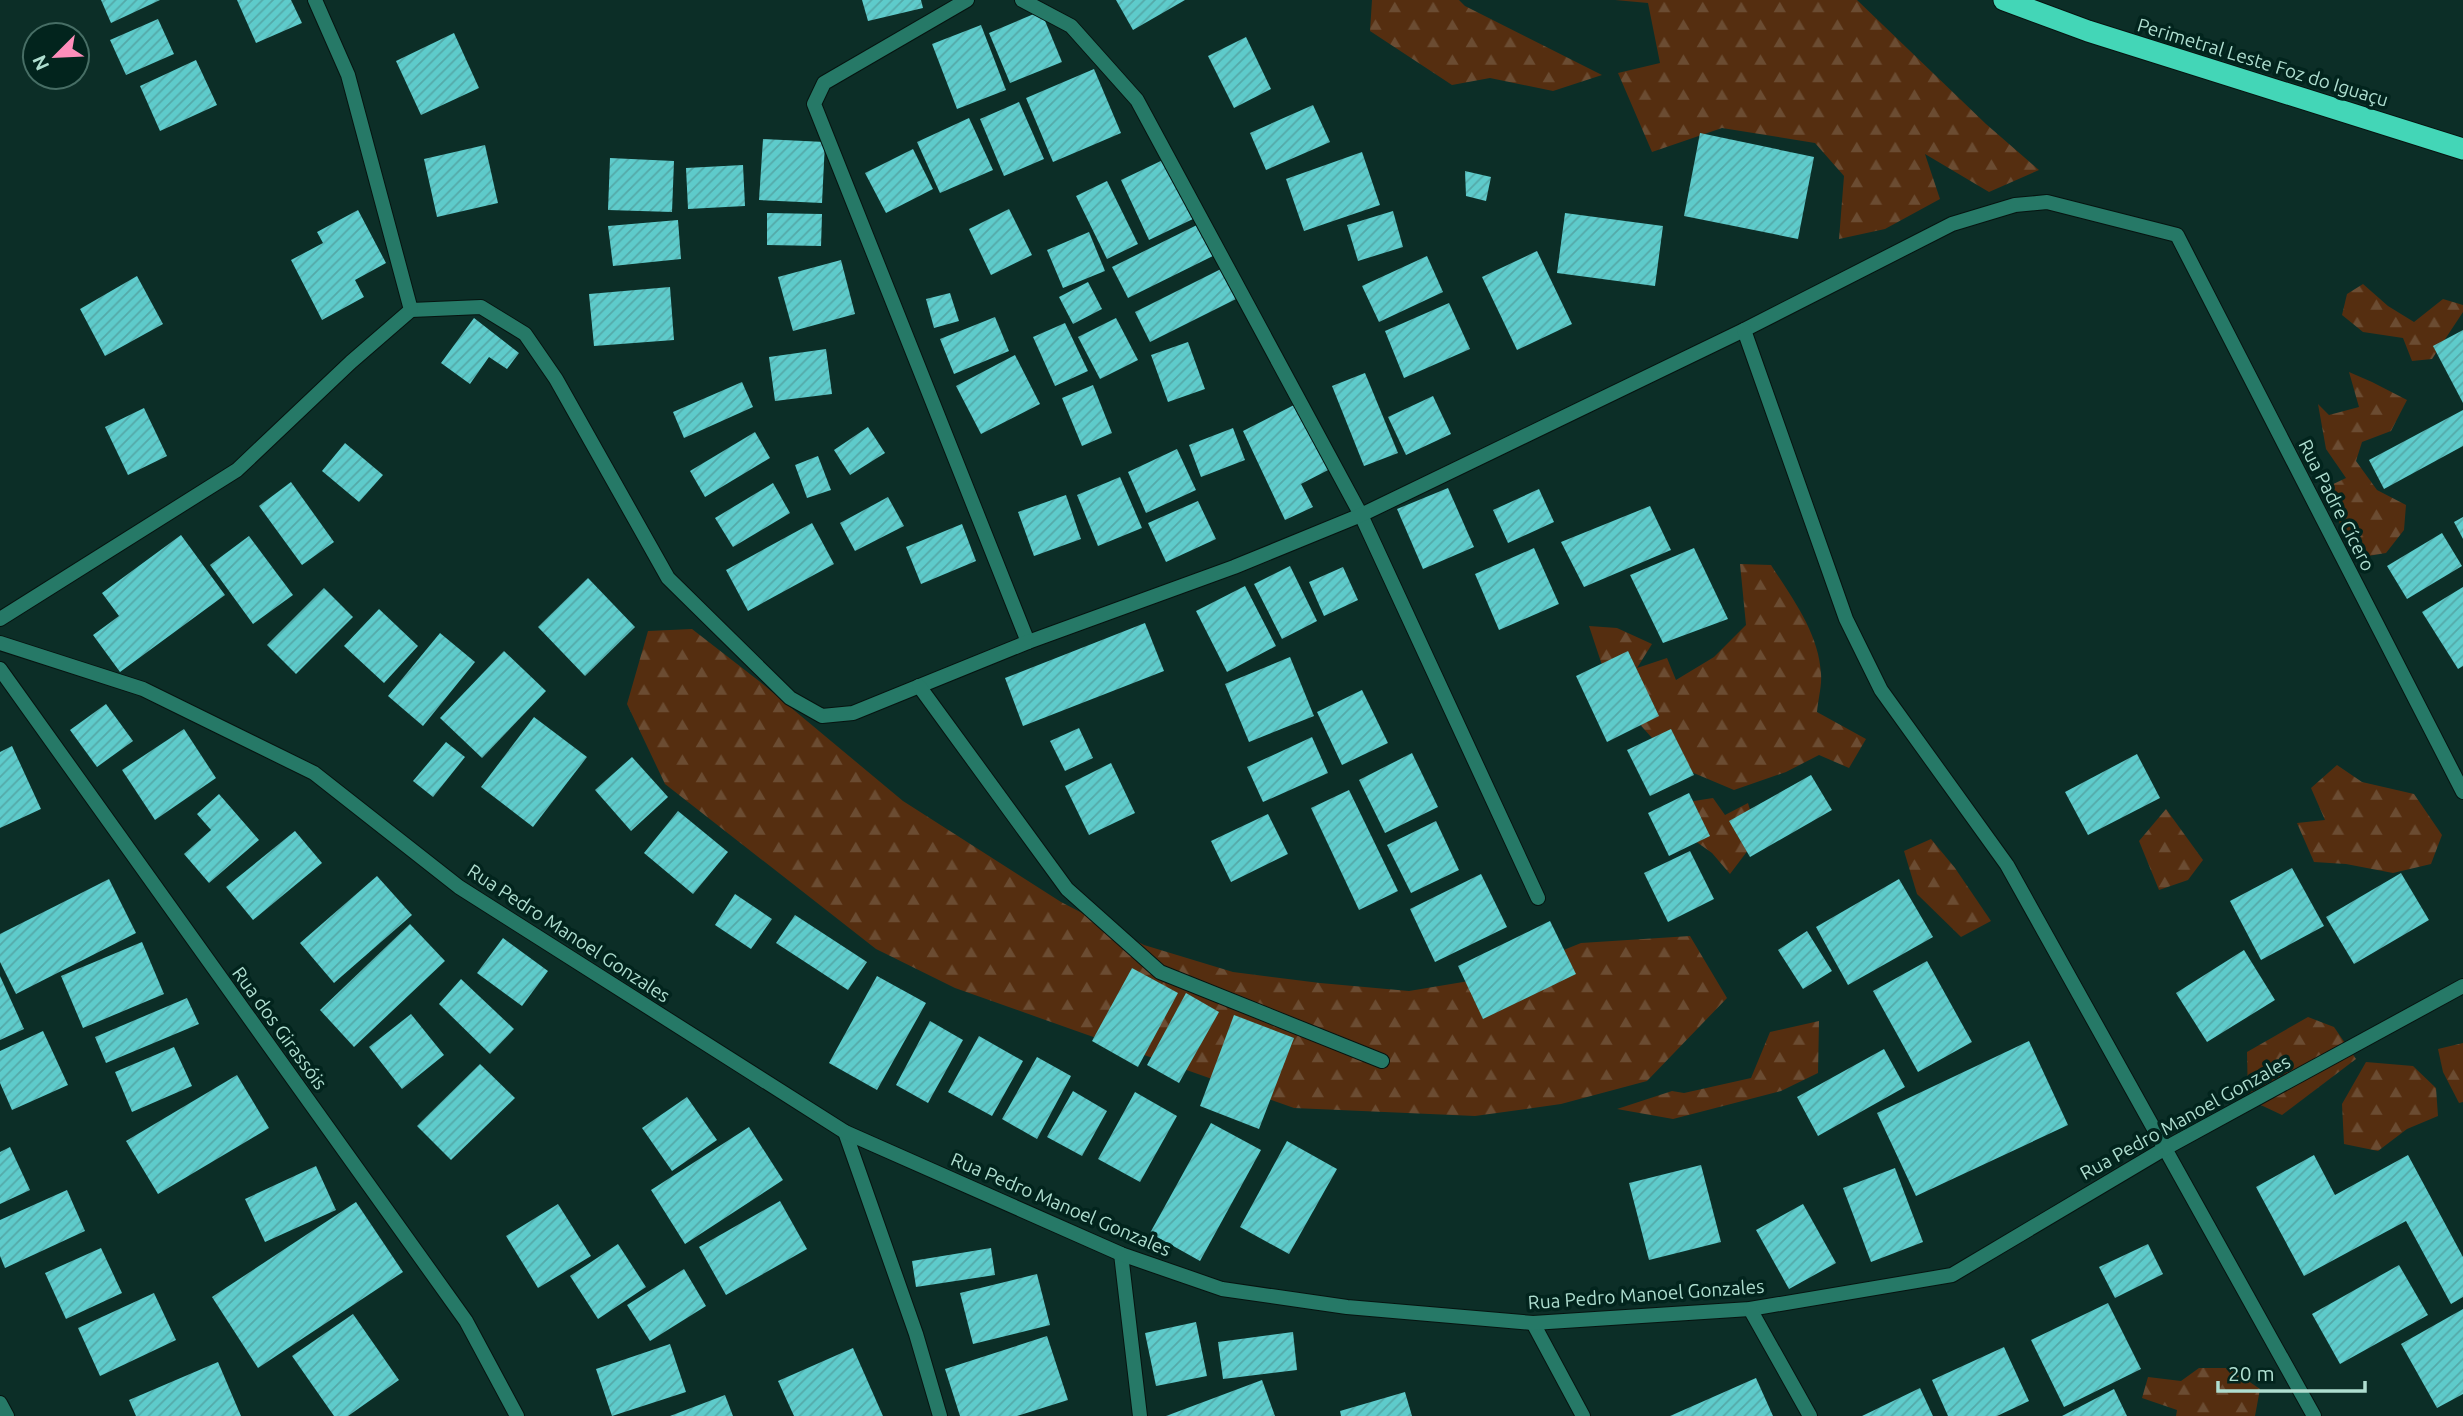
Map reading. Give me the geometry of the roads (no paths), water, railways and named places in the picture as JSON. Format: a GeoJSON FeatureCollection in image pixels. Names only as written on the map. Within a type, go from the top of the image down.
{"type":"FeatureCollection","features":[{"type":"Feature","properties":{"kind":"highway","name":"Perimetral Leste Foz do Iguaçu"},"geometry":{"type":"LineString","coordinates":[[2004,0],[2088,31],[2463,149]]}},
{"type":"Feature","properties":{"kind":"highway","name":"Perimetral Leste Foz do Iguaçu"},"geometry":{"type":"LineString","coordinates":[[2428,138],[2463,156]]}},
{"type":"Feature","properties":{"kind":"street"},"geometry":{"type":"LineString","coordinates":[[315,0],[348,75],[411,310]]}},
{"type":"Feature","properties":{"kind":"street"},"geometry":{"type":"LineString","coordinates":[[967,0],[824,83],[814,104],[1028,642]]}},
{"type":"Feature","properties":{"kind":"street"},"geometry":{"type":"LineString","coordinates":[[1022,0],[1071,26],[1138,100],[1361,515],[1538,898]]}},
{"type":"Feature","properties":{"kind":"street","name":"Rua Padre Cícero"},"geometry":{"type":"LineString","coordinates":[[1744,330],[1952,225],[2015,205],[2047,202],[2177,235],[2463,792]]}},
{"type":"Feature","properties":{"kind":"street"},"geometry":{"type":"LineString","coordinates":[[0,619],[237,470],[351,362],[411,310],[481,307],[525,334],[556,379],[668,578],[790,698],[822,716],[853,713],[1028,642],[1234,567],[1361,515],[1744,330],[1846,620],[1881,690],[2007,865],[2314,1416]]}},
{"type":"Feature","properties":{"kind":"street","name":"Rua Pedro Manoel Gonzales"},"geometry":{"type":"LineString","coordinates":[[0,643],[143,689],[314,773],[459,887],[845,1132],[1121,1254],[1222,1289],[1348,1307],[1533,1322],[1750,1309],[1952,1275],[2164,1149],[2463,986]]}},
{"type":"Feature","properties":{"kind":"street","name":"Rua dos Girassóis"},"geometry":{"type":"LineString","coordinates":[[0,669],[466,1321],[517,1416]]}},
{"type":"Feature","properties":{"kind":"street"},"geometry":{"type":"LineString","coordinates":[[919,686],[1067,889],[1160,972],[1382,1061]]}},
{"type":"Feature","properties":{"kind":"street"},"geometry":{"type":"LineString","coordinates":[[845,1132],[916,1334],[940,1416]]}},
{"type":"Feature","properties":{"kind":"street"},"geometry":{"type":"LineString","coordinates":[[1121,1254],[1140,1416]]}},
{"type":"Feature","properties":{"kind":"street"},"geometry":{"type":"LineString","coordinates":[[1750,1309],[1810,1416]]}},
{"type":"Feature","properties":{"kind":"street"},"geometry":{"type":"LineString","coordinates":[[1533,1322],[1583,1416]]}},
{"type":"Feature","properties":{"kind":"street"},"geometry":{"type":"LineString","coordinates":[[0,1403],[7,1416]]}}]}
